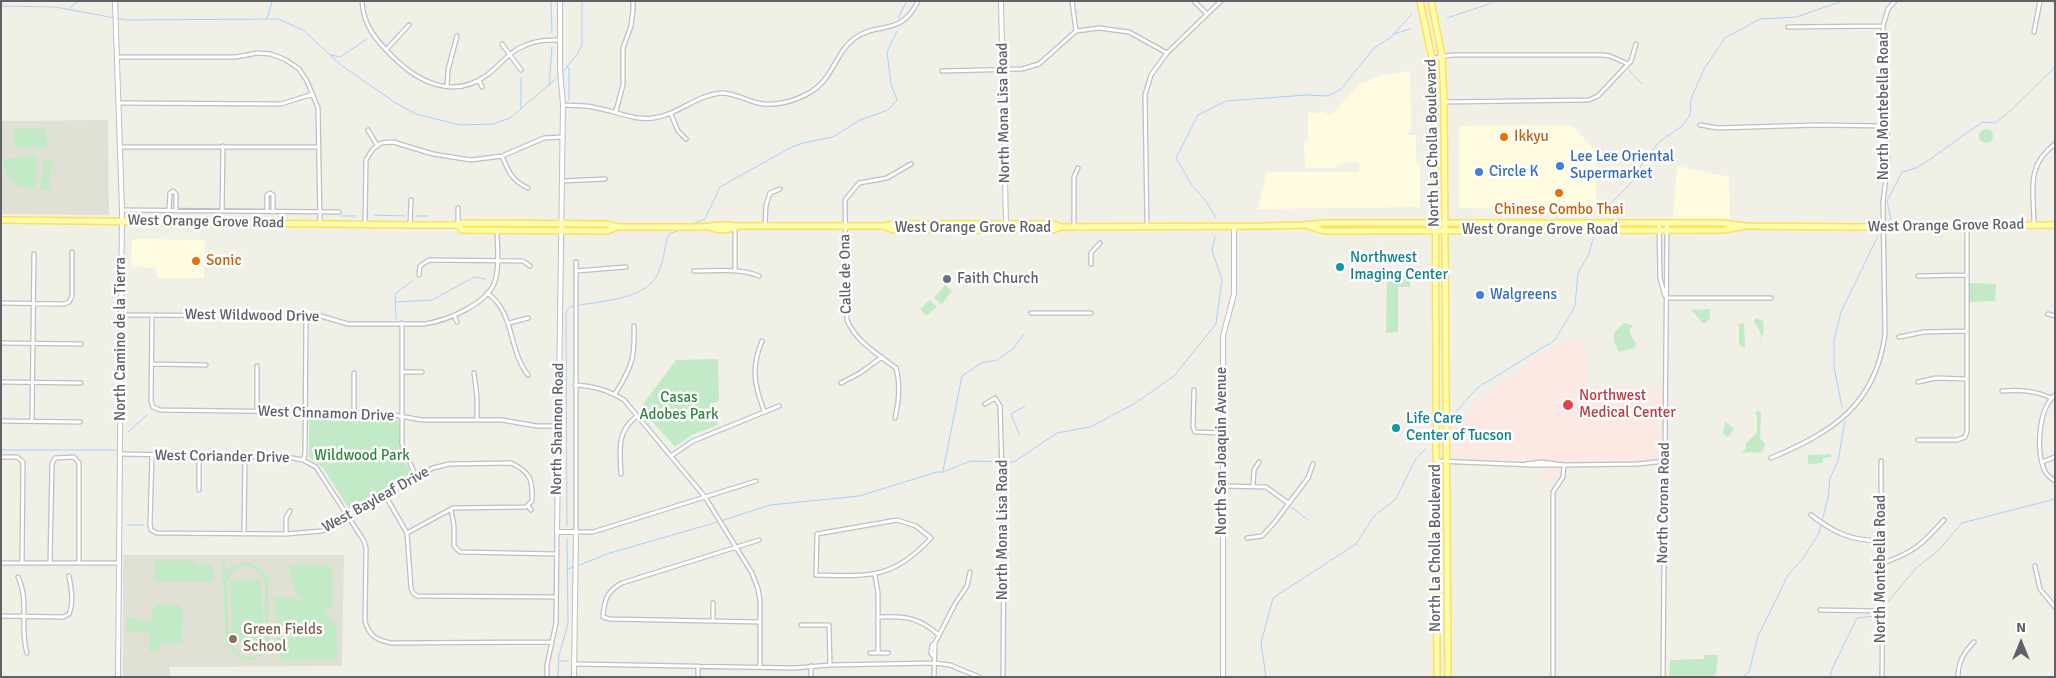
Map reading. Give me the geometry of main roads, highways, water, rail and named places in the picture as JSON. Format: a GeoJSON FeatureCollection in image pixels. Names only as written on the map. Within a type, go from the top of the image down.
{"type":"FeatureCollection","features":[{"type":"Feature","properties":{"kind":"main road","name":"North La Cholla Boulevard"},"geometry":{"type":"LineString","coordinates":[[1420,1],[1432,58],[1435,100],[1437,677]]}},
{"type":"Feature","properties":{"kind":"main road","name":"North La Cholla Boulevard"},"geometry":{"type":"LineString","coordinates":[[1431,1],[1442,56],[1444,102],[1448,677]]}},
{"type":"Feature","properties":{"kind":"main road","name":"West Orange Grove Road"},"geometry":{"type":"LineString","coordinates":[[1,220],[410,225],[458,225],[463,223],[608,224],[618,227],[710,227],[717,230],[727,230],[735,226],[884,226],[896,224],[1052,224],[1061,227],[1234,226],[1304,225],[1324,222],[1722,222],[1746,226],[1884,227],[2055,225]]}},
{"type":"Feature","properties":{"kind":"main road"},"geometry":{"type":"LineString","coordinates":[[1555,230],[1559,226],[1586,226],[1604,222]]}},
{"type":"Feature","properties":{"kind":"main road","name":"West Orange Grove Road"},"geometry":{"type":"LineString","coordinates":[[458,225],[462,230],[607,231],[618,227]]}},
{"type":"Feature","properties":{"kind":"main road","name":"West Orange Grove Road"},"geometry":{"type":"LineString","coordinates":[[1304,225],[1324,231],[1724,230],[1746,226]]}},
{"type":"Feature","properties":{"kind":"main road","name":"West Orange Grove Road"},"geometry":{"type":"LineString","coordinates":[[884,226],[894,230],[963,231],[1053,230],[1061,227]]}},
{"type":"Feature","properties":{"kind":"waterway"},"geometry":{"type":"LineString","coordinates":[[69,9],[78,1]]}},
{"type":"Feature","properties":{"kind":"waterway"},"geometry":{"type":"LineString","coordinates":[[265,19],[268,16],[272,1]]}},
{"type":"Feature","properties":{"kind":"waterway"},"geometry":{"type":"LineString","coordinates":[[551,1],[552,33]]}},
{"type":"Feature","properties":{"kind":"waterway"},"geometry":{"type":"LineString","coordinates":[[561,74],[582,45],[582,1]]}},
{"type":"Feature","properties":{"kind":"waterway"},"geometry":{"type":"LineString","coordinates":[[898,18],[907,1]]}},
{"type":"Feature","properties":{"kind":"waterway"},"geometry":{"type":"LineString","coordinates":[[1447,18],[1493,1]]}},
{"type":"Feature","properties":{"kind":"waterway"},"geometry":{"type":"LineString","coordinates":[[1600,214],[1633,181],[1643,162],[1659,142],[1682,126],[1690,115],[1691,99],[1704,69],[1725,38],[1760,19],[1796,17],[1843,1]]}},
{"type":"Feature","properties":{"kind":"waterway"},"geometry":{"type":"LineString","coordinates":[[1,6],[55,7],[126,20],[278,19],[303,30],[341,65],[394,102],[416,114],[460,125],[493,124],[510,118],[558,77]]}},
{"type":"Feature","properties":{"kind":"waterway"},"geometry":{"type":"LineString","coordinates":[[1216,218],[1206,201],[1191,184],[1176,158],[1198,115],[1226,101],[1306,95],[1328,96],[1341,89],[1374,48],[1390,38],[1412,14]]}},
{"type":"Feature","properties":{"kind":"waterway"},"geometry":{"type":"LineString","coordinates":[[1394,34],[1410,29]]}},
{"type":"Feature","properties":{"kind":"waterway"},"geometry":{"type":"LineString","coordinates":[[690,225],[705,219],[720,187],[790,148],[803,143],[833,137],[860,120],[888,110],[897,100],[891,84],[887,52],[897,31]]}},
{"type":"Feature","properties":{"kind":"waterway"},"geometry":{"type":"LineString","coordinates":[[331,55],[340,57],[367,39]]}},
{"type":"Feature","properties":{"kind":"waterway"},"geometry":{"type":"LineString","coordinates":[[549,86],[552,47]]}},
{"type":"Feature","properties":{"kind":"waterway"},"geometry":{"type":"LineString","coordinates":[[567,67],[569,68],[569,100]]}},
{"type":"Feature","properties":{"kind":"waterway"},"geometry":{"type":"LineString","coordinates":[[1888,222],[1891,219],[1887,201],[1902,172],[1916,168],[1929,160],[1982,122],[1995,123],[2055,67]]}},
{"type":"Feature","properties":{"kind":"waterway"},"geometry":{"type":"LineString","coordinates":[[1629,70],[1642,84]]}},
{"type":"Feature","properties":{"kind":"waterway"},"geometry":{"type":"LineString","coordinates":[[521,78],[521,109]]}},
{"type":"Feature","properties":{"kind":"waterway"},"geometry":{"type":"LineString","coordinates":[[374,215],[405,216]]}},
{"type":"Feature","properties":{"kind":"waterway"},"geometry":{"type":"LineString","coordinates":[[342,216],[356,216]]}},
{"type":"Feature","properties":{"kind":"waterway"},"geometry":{"type":"LineString","coordinates":[[416,216],[428,216]]}},
{"type":"Feature","properties":{"kind":"waterway"},"geometry":{"type":"LineString","coordinates":[[567,526],[566,312],[570,307],[617,299],[640,291],[649,285],[656,277],[660,268],[669,234],[680,230]]}},
{"type":"Feature","properties":{"kind":"waterway"},"geometry":{"type":"LineString","coordinates":[[577,566],[610,553],[770,505],[859,496],[937,472],[943,472],[971,461],[1014,462],[1057,433],[1090,427],[1134,404],[1174,376],[1216,324],[1222,279],[1212,251],[1215,236]]}},
{"type":"Feature","properties":{"kind":"waterway"},"geometry":{"type":"LineString","coordinates":[[1842,407],[1834,367],[1834,341],[1841,312],[1878,236]]}},
{"type":"Feature","properties":{"kind":"waterway"},"geometry":{"type":"LineString","coordinates":[[1456,412],[1477,388],[1555,340],[1575,306],[1578,273],[1589,254],[1593,239]]}},
{"type":"Feature","properties":{"kind":"waterway"},"geometry":{"type":"LineString","coordinates":[[395,302],[432,300],[474,277],[485,279]]}},
{"type":"Feature","properties":{"kind":"waterway"},"geometry":{"type":"LineString","coordinates":[[396,319],[395,294],[412,281]]}},
{"type":"Feature","properties":{"kind":"waterway"},"geometry":{"type":"LineString","coordinates":[[943,471],[962,376],[981,363],[997,360],[1013,349],[1024,334]]}},
{"type":"Feature","properties":{"kind":"waterway"},"geometry":{"type":"LineString","coordinates":[[1019,434],[1011,414],[1025,406]]}},
{"type":"Feature","properties":{"kind":"waterway"},"geometry":{"type":"LineString","coordinates":[[128,432],[147,415]]}},
{"type":"Feature","properties":{"kind":"waterway"},"geometry":{"type":"LineString","coordinates":[[1822,521],[1828,498],[1830,478],[1838,461],[1845,421]]}},
{"type":"Feature","properties":{"kind":"waterway"},"geometry":{"type":"LineString","coordinates":[[1266,677],[1261,643],[1273,598],[1356,544],[1374,516],[1396,499],[1415,460],[1425,449]]}},
{"type":"Feature","properties":{"kind":"waterway"},"geometry":{"type":"LineString","coordinates":[[1,450],[116,450]]}},
{"type":"Feature","properties":{"kind":"waterway"},"geometry":{"type":"LineString","coordinates":[[1888,602],[1915,569],[1938,551],[1962,523],[2055,499]]}},
{"type":"Feature","properties":{"kind":"waterway"},"geometry":{"type":"LineString","coordinates":[[1291,507],[1308,520]]}},
{"type":"Feature","properties":{"kind":"waterway"},"geometry":{"type":"LineString","coordinates":[[127,525],[144,525]]}},
{"type":"Feature","properties":{"kind":"waterway"},"geometry":{"type":"LineString","coordinates":[[1742,677],[1749,672],[1758,636],[1788,575],[1804,557],[1819,533],[1821,525]]}},
{"type":"Feature","properties":{"kind":"waterway"},"geometry":{"type":"LineString","coordinates":[[558,677],[559,655],[568,624],[567,539]]}},
{"type":"Feature","properties":{"kind":"waterway"},"geometry":{"type":"LineString","coordinates":[[567,569],[574,567]]}},
{"type":"Feature","properties":{"kind":"waterway"},"geometry":{"type":"LineString","coordinates":[[1830,677],[1832,669],[1857,618],[1876,616]]}},
{"type":"Feature","properties":{"kind":"waterway"},"geometry":{"type":"LineString","coordinates":[[558,661],[569,661]]}},
{"type":"Feature","properties":{"kind":"place","name":"Ikkyu"},"geometry":{"type":"Point","coordinates":[1504,137]}},
{"type":"Feature","properties":{"kind":"place","name":"Lee Lee Oriental Supermarket"},"geometry":{"type":"Point","coordinates":[1560,166]}},
{"type":"Feature","properties":{"kind":"place","name":"Circle K"},"geometry":{"type":"Point","coordinates":[1479,172]}},
{"type":"Feature","properties":{"kind":"place","name":"Chinese Combo Thai"},"geometry":{"type":"Point","coordinates":[1559,193]}},
{"type":"Feature","properties":{"kind":"place","name":"Sonic"},"geometry":{"type":"Point","coordinates":[196,261]}},
{"type":"Feature","properties":{"kind":"place","name":"Northwest Imaging Center"},"geometry":{"type":"Point","coordinates":[1340,267]}},
{"type":"Feature","properties":{"kind":"place","name":"Faith Church"},"geometry":{"type":"Point","coordinates":[947,279]}},
{"type":"Feature","properties":{"kind":"place","name":"Walgreens"},"geometry":{"type":"Point","coordinates":[1480,295]}},
{"type":"Feature","properties":{"kind":"place","name":"Northwest Medical Center"},"geometry":{"type":"Point","coordinates":[1568,405]}},
{"type":"Feature","properties":{"kind":"place","name":"Life Care Center of Tucson"},"geometry":{"type":"Point","coordinates":[1396,428]}},
{"type":"Feature","properties":{"kind":"place","name":"Green Fields School"},"geometry":{"type":"Point","coordinates":[233,639]}},
{"type":"Feature","properties":{"kind":"park label","name":"Casas Adobes Park"},"geometry":{"type":"Point","coordinates":[679,406]}},
{"type":"Feature","properties":{"kind":"park label","name":"Wildwood Park"},"geometry":{"type":"Point","coordinates":[362,456]}}]}
